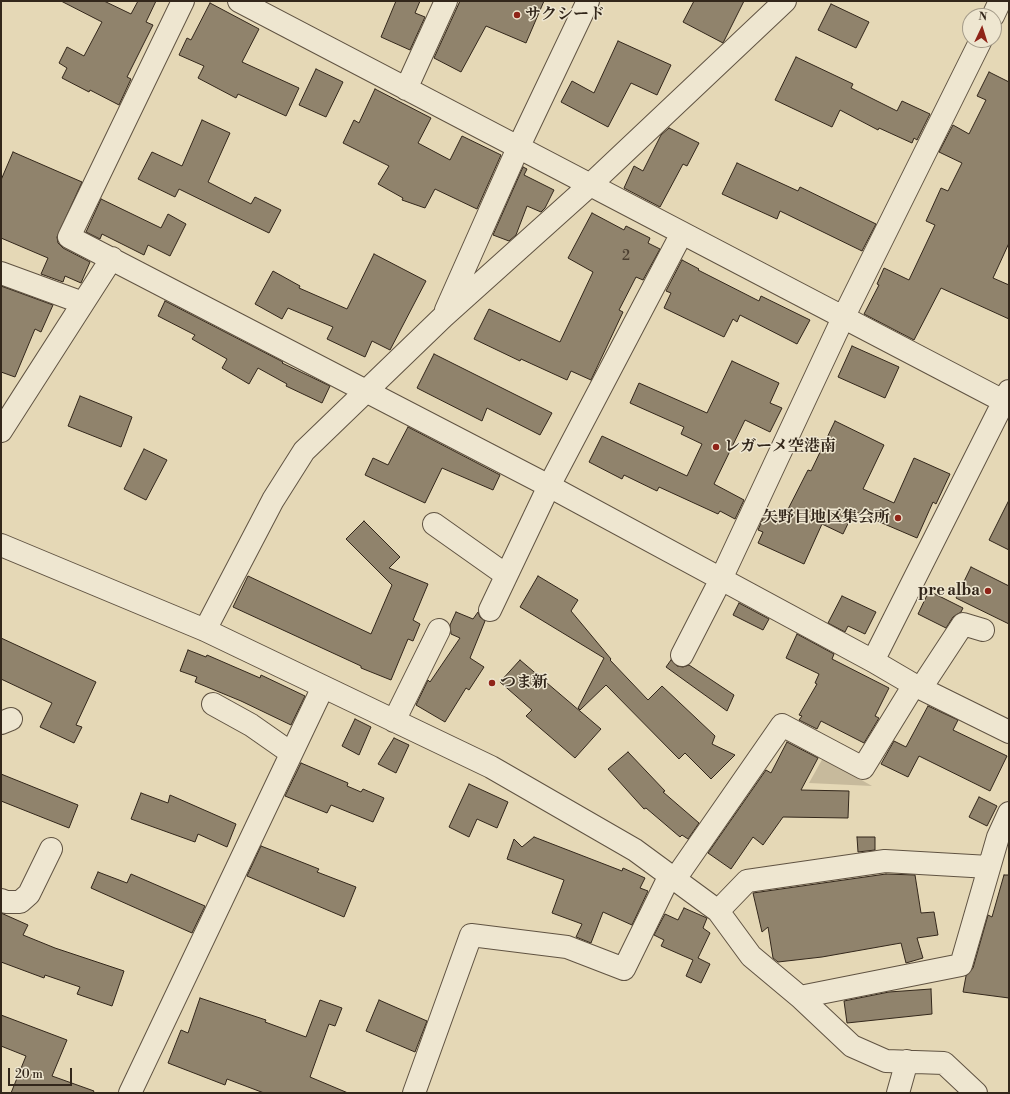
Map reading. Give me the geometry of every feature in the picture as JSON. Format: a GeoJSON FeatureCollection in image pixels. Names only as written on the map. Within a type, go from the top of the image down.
{"type":"FeatureCollection","features":[{"type":"Feature","properties":{"kind":"street"},"geometry":{"type":"LineString","coordinates":[[183,1],[69,237],[549,486],[873,660],[918,687],[1009,732]]}},
{"type":"Feature","properties":{"kind":"street"},"geometry":{"type":"LineString","coordinates":[[239,1],[842,318],[1007,399],[873,660]]}},
{"type":"Feature","properties":{"kind":"street"},"geometry":{"type":"LineString","coordinates":[[406,89],[446,1]]}},
{"type":"Feature","properties":{"kind":"street"},"geometry":{"type":"LineString","coordinates":[[443,317],[518,148],[588,1]]}},
{"type":"Feature","properties":{"kind":"street"},"geometry":{"type":"LineString","coordinates":[[205,630],[273,500],[304,451],[367,392],[443,317],[590,185],[785,1]]}},
{"type":"Feature","properties":{"kind":"street"},"geometry":{"type":"LineString","coordinates":[[682,655],[721,579],[842,318],[977,48]]}},
{"type":"Feature","properties":{"kind":"street"},"geometry":{"type":"LineString","coordinates":[[490,610],[549,486],[682,233]]}},
{"type":"Feature","properties":{"kind":"street"},"geometry":{"type":"LineString","coordinates":[[1,431],[112,258]]}},
{"type":"Feature","properties":{"kind":"street"},"geometry":{"type":"LineString","coordinates":[[1,273],[83,303]]}},
{"type":"Feature","properties":{"kind":"street"},"geometry":{"type":"LineString","coordinates":[[434,524],[506,575]]}},
{"type":"Feature","properties":{"kind":"street"},"geometry":{"type":"LineString","coordinates":[[3,550],[205,630],[491,767],[635,850],[718,911],[751,956],[800,997],[852,1046],[886,1061],[944,1063],[976,1093]]}},
{"type":"Feature","properties":{"kind":"street"},"geometry":{"type":"LineString","coordinates":[[414,1093],[471,935],[567,947],[624,969],[672,877],[782,725],[863,768],[963,624],[983,630]]}},
{"type":"Feature","properties":{"kind":"street"},"geometry":{"type":"LineString","coordinates":[[394,721],[439,630]]}},
{"type":"Feature","properties":{"kind":"street"},"geometry":{"type":"LineString","coordinates":[[130,1093],[323,687]]}},
{"type":"Feature","properties":{"kind":"street"},"geometry":{"type":"LineString","coordinates":[[213,704],[251,725],[291,753]]}},
{"type":"Feature","properties":{"kind":"street"},"geometry":{"type":"LineString","coordinates":[[800,997],[961,965],[998,837],[1009,813]]}},
{"type":"Feature","properties":{"kind":"street"},"geometry":{"type":"LineString","coordinates":[[1,900],[6,902],[20,902],[29,894],[51,849]]}},
{"type":"Feature","properties":{"kind":"street"},"geometry":{"type":"LineString","coordinates":[[718,911],[747,881],[885,861],[989,867]]}},
{"type":"Feature","properties":{"kind":"street"},"geometry":{"type":"LineString","coordinates":[[898,1093],[907,1062]]}},
{"type":"Feature","properties":{"kind":"shaded area"},"geometry":{"type":"Polygon","coordinates":[[[823,758],[872,786],[809,783],[823,758]]]}},
{"type":"Feature","properties":{"kind":"building"},"geometry":{"type":"Polygon","coordinates":[[[61,1],[104,1],[131,14],[138,1],[156,1],[146,22],[153,25],[127,77],[131,79],[119,105],[62,78],[67,68],[59,63],[67,47],[84,56],[102,22],[61,1]]]}},
{"type":"Feature","properties":{"kind":"building"},"geometry":{"type":"Polygon","coordinates":[[[396,1],[420,1],[415,13],[425,17],[410,50],[381,37],[396,1]]]}},
{"type":"Feature","properties":{"kind":"building"},"geometry":{"type":"Polygon","coordinates":[[[460,1],[544,1],[526,43],[486,26],[461,72],[434,58],[460,1]]]}},
{"type":"Feature","properties":{"kind":"building"},"geometry":{"type":"Polygon","coordinates":[[[694,1],[744,1],[723,43],[683,22],[694,1]]]}},
{"type":"Feature","properties":{"kind":"building"},"geometry":{"type":"Polygon","coordinates":[[[210,3],[259,29],[242,62],[299,88],[286,116],[238,94],[236,98],[198,78],[204,66],[179,55],[187,38],[191,40],[210,3]]]}},
{"type":"Feature","properties":{"kind":"building"},"geometry":{"type":"Polygon","coordinates":[[[831,4],[869,22],[856,48],[818,30],[831,4]]]}},
{"type":"Feature","properties":{"kind":"building"},"geometry":{"type":"Polygon","coordinates":[[[618,41],[671,65],[657,95],[631,83],[608,127],[561,102],[572,81],[594,93],[618,41]]]}},
{"type":"Feature","properties":{"kind":"building"},"geometry":{"type":"Polygon","coordinates":[[[796,57],[853,84],[851,88],[897,111],[902,101],[930,114],[917,140],[914,138],[912,143],[879,128],[878,130],[840,110],[832,127],[775,100],[796,57]]]}},
{"type":"Feature","properties":{"kind":"building"},"geometry":{"type":"Polygon","coordinates":[[[316,69],[343,82],[326,117],[299,105],[316,69]]]}},
{"type":"Feature","properties":{"kind":"building"},"geometry":{"type":"Polygon","coordinates":[[[989,72],[1009,82],[1009,243],[993,278],[1009,285],[1009,319],[941,288],[914,340],[864,314],[879,285],[877,284],[884,268],[909,280],[935,225],[926,221],[941,188],[948,191],[962,163],[939,152],[953,125],[969,134],[986,100],[977,96],[989,72]]]}},
{"type":"Feature","properties":{"kind":"building"},"geometry":{"type":"Polygon","coordinates":[[[375,89],[431,118],[418,143],[450,160],[462,136],[501,155],[477,209],[435,189],[425,208],[402,200],[403,198],[378,184],[389,166],[343,143],[354,120],[359,123],[375,89]]]}},
{"type":"Feature","properties":{"kind":"building"},"geometry":{"type":"Polygon","coordinates":[[[202,120],[230,133],[208,182],[251,204],[255,197],[281,210],[269,233],[179,189],[175,197],[138,179],[152,152],[182,166],[202,120]]]}},
{"type":"Feature","properties":{"kind":"building"},"geometry":{"type":"Polygon","coordinates":[[[669,128],[699,143],[687,166],[683,164],[660,207],[624,188],[634,166],[643,171],[661,135],[669,128]]]}},
{"type":"Feature","properties":{"kind":"building"},"geometry":{"type":"Polygon","coordinates":[[[13,152],[82,182],[57,237],[58,243],[63,248],[90,262],[81,283],[65,276],[63,282],[41,274],[48,258],[1,238],[1,180],[13,152]]]}},
{"type":"Feature","properties":{"kind":"building"},"geometry":{"type":"Polygon","coordinates":[[[737,163],[798,191],[800,187],[876,224],[862,251],[780,211],[777,219],[722,194],[737,163]]]}},
{"type":"Feature","properties":{"kind":"building"},"geometry":{"type":"Polygon","coordinates":[[[523,167],[527,169],[524,175],[554,190],[545,208],[541,212],[527,206],[516,235],[509,241],[493,235],[523,167]]]}},
{"type":"Feature","properties":{"kind":"building"},"geometry":{"type":"Polygon","coordinates":[[[101,199],[161,228],[168,214],[186,224],[170,256],[148,245],[144,255],[102,234],[100,239],[86,232],[101,199]]]}},
{"type":"Feature","properties":{"kind":"building"},"geometry":{"type":"Polygon","coordinates":[[[592,213],[624,230],[626,226],[650,238],[648,243],[660,249],[643,280],[636,277],[619,310],[623,312],[591,380],[571,371],[567,380],[521,359],[520,361],[474,339],[489,309],[560,342],[593,272],[568,258],[592,213]]]}},
{"type":"Feature","properties":{"kind":"building"},"geometry":{"type":"Polygon","coordinates":[[[374,254],[426,281],[390,350],[372,341],[365,357],[327,339],[333,327],[288,308],[282,319],[255,304],[273,271],[300,286],[299,288],[347,309],[374,254]]]}},
{"type":"Feature","properties":{"kind":"building"},"geometry":{"type":"Polygon","coordinates":[[[682,260],[699,269],[698,270],[759,301],[761,296],[810,320],[797,344],[740,315],[737,322],[733,319],[724,337],[664,308],[671,293],[666,291],[682,260]]]}},
{"type":"Feature","properties":{"kind":"building"},"geometry":{"type":"Polygon","coordinates":[[[1,286],[53,305],[41,332],[35,329],[15,377],[1,372],[1,286]]]}},
{"type":"Feature","properties":{"kind":"building"},"geometry":{"type":"Polygon","coordinates":[[[165,301],[283,362],[282,363],[330,386],[322,403],[286,386],[287,384],[258,368],[249,384],[222,368],[227,359],[192,339],[195,335],[158,316],[165,301]]]}},
{"type":"Feature","properties":{"kind":"building"},"geometry":{"type":"Polygon","coordinates":[[[852,346],[899,367],[885,398],[838,377],[852,346]]]}},
{"type":"Feature","properties":{"kind":"building"},"geometry":{"type":"Polygon","coordinates":[[[434,354],[552,413],[540,435],[487,408],[482,421],[417,388],[434,354]]]}},
{"type":"Feature","properties":{"kind":"building"},"geometry":{"type":"Polygon","coordinates":[[[732,361],[779,383],[770,403],[782,408],[770,432],[745,420],[714,484],[744,500],[735,519],[720,511],[718,514],[659,487],[657,491],[624,475],[622,479],[589,462],[602,436],[687,476],[702,444],[681,434],[684,427],[630,403],[639,383],[707,413],[732,361]]]}},
{"type":"Feature","properties":{"kind":"building"},"geometry":{"type":"Polygon","coordinates":[[[80,396],[132,417],[121,447],[68,426],[80,396]]]}},
{"type":"Feature","properties":{"kind":"building"},"geometry":{"type":"Polygon","coordinates":[[[835,421],[884,445],[863,489],[894,503],[914,458],[950,474],[936,504],[933,502],[917,538],[854,511],[843,534],[822,524],[804,564],[758,543],[763,532],[758,530],[766,511],[783,519],[808,470],[811,471],[835,421]]]}},
{"type":"Feature","properties":{"kind":"building"},"geometry":{"type":"Polygon","coordinates":[[[408,427],[500,475],[493,490],[442,468],[425,503],[365,475],[373,458],[388,465],[408,427]]]}},
{"type":"Feature","properties":{"kind":"building"},"geometry":{"type":"Polygon","coordinates":[[[144,449],[167,460],[146,500],[124,489],[144,449]]]}},
{"type":"Feature","properties":{"kind":"building"},"geometry":{"type":"Polygon","coordinates":[[[1009,500],[1009,550],[989,540],[1009,500]]]}},
{"type":"Feature","properties":{"kind":"building"},"geometry":{"type":"Polygon","coordinates":[[[364,521],[400,557],[389,568],[428,584],[413,620],[420,624],[413,641],[408,639],[391,680],[361,668],[361,666],[233,607],[248,576],[371,634],[392,585],[346,539],[364,521]]]}},
{"type":"Feature","properties":{"kind":"building"},"geometry":{"type":"Polygon","coordinates":[[[971,567],[1009,586],[1009,624],[956,598],[971,567]]]}},
{"type":"Feature","properties":{"kind":"building"},"geometry":{"type":"Polygon","coordinates":[[[538,576],[578,600],[571,611],[611,659],[610,660],[648,700],[662,686],[715,736],[712,744],[735,755],[711,779],[685,753],[679,759],[606,685],[580,710],[578,708],[604,658],[520,607],[538,576]]]}},
{"type":"Feature","properties":{"kind":"building"},"geometry":{"type":"Polygon","coordinates":[[[929,591],[963,608],[961,612],[953,617],[946,628],[918,614],[929,591]]]}},
{"type":"Feature","properties":{"kind":"building"},"geometry":{"type":"Polygon","coordinates":[[[842,596],[876,612],[865,634],[848,626],[845,632],[828,623],[842,596]]]}},
{"type":"Feature","properties":{"kind":"building"},"geometry":{"type":"Polygon","coordinates":[[[739,603],[769,619],[763,630],[733,615],[739,603]]]}},
{"type":"Feature","properties":{"kind":"building"},"geometry":{"type":"Polygon","coordinates":[[[456,612],[473,619],[478,612],[480,617],[485,621],[470,658],[484,667],[469,690],[466,688],[445,722],[416,705],[428,680],[430,682],[460,638],[451,634],[450,625],[456,612]]]}},
{"type":"Feature","properties":{"kind":"building"},"geometry":{"type":"Polygon","coordinates":[[[797,634],[834,654],[832,659],[889,688],[875,716],[879,718],[864,743],[821,721],[817,729],[799,720],[802,716],[799,715],[817,684],[815,683],[819,674],[786,658],[797,634]]]}},
{"type":"Feature","properties":{"kind":"building"},"geometry":{"type":"Polygon","coordinates":[[[1,638],[96,682],[76,725],[82,727],[74,743],[40,727],[52,703],[1,679],[1,638]]]}},
{"type":"Feature","properties":{"kind":"building"},"geometry":{"type":"Polygon","coordinates":[[[188,650],[206,657],[207,655],[260,678],[261,675],[305,696],[291,725],[241,701],[195,682],[197,677],[180,671],[188,650]]]}},
{"type":"Feature","properties":{"kind":"building"},"geometry":{"type":"Polygon","coordinates":[[[520,660],[601,729],[575,758],[526,716],[532,710],[500,682],[520,660]]]}},
{"type":"Feature","properties":{"kind":"building"},"geometry":{"type":"Polygon","coordinates":[[[671,660],[677,666],[683,667],[689,665],[734,695],[727,711],[666,667],[671,660]]]}},
{"type":"Feature","properties":{"kind":"building"},"geometry":{"type":"Polygon","coordinates":[[[928,706],[958,720],[953,730],[1007,756],[990,791],[919,756],[908,777],[881,764],[894,741],[906,747],[928,706]]]}},
{"type":"Feature","properties":{"kind":"building"},"geometry":{"type":"Polygon","coordinates":[[[355,719],[371,727],[359,755],[342,746],[355,719]]]}},
{"type":"Feature","properties":{"kind":"building"},"geometry":{"type":"Polygon","coordinates":[[[394,738],[409,745],[396,773],[378,764],[394,738]]]}},
{"type":"Feature","properties":{"kind":"building"},"geometry":{"type":"Polygon","coordinates":[[[787,742],[818,758],[801,790],[849,791],[848,818],[783,817],[763,845],[753,837],[731,869],[708,853],[766,770],[771,773],[787,742]]]}},
{"type":"Feature","properties":{"kind":"building"},"geometry":{"type":"Polygon","coordinates":[[[628,752],[665,791],[663,792],[699,823],[688,839],[682,835],[680,837],[646,808],[644,809],[608,769],[628,752]]]}},
{"type":"Feature","properties":{"kind":"building"},"geometry":{"type":"Polygon","coordinates":[[[301,763],[348,783],[347,786],[361,792],[363,789],[384,798],[373,822],[331,805],[327,813],[285,796],[301,763]]]}},
{"type":"Feature","properties":{"kind":"building"},"geometry":{"type":"Polygon","coordinates":[[[1,774],[78,805],[69,828],[1,801],[1,774]]]}},
{"type":"Feature","properties":{"kind":"building"},"geometry":{"type":"Polygon","coordinates":[[[469,784],[508,802],[497,828],[477,819],[469,837],[449,827],[469,784]]]}},
{"type":"Feature","properties":{"kind":"building"},"geometry":{"type":"Polygon","coordinates":[[[141,793],[168,803],[170,795],[236,824],[227,847],[198,834],[195,842],[131,819],[141,793]]]}},
{"type":"Feature","properties":{"kind":"building"},"geometry":{"type":"Polygon","coordinates":[[[979,797],[997,806],[987,826],[969,817],[979,797]]]}},
{"type":"Feature","properties":{"kind":"building"},"geometry":{"type":"Polygon","coordinates":[[[534,837],[622,871],[623,868],[645,878],[640,888],[648,891],[632,925],[603,912],[591,943],[576,937],[582,924],[552,913],[564,880],[507,859],[514,839],[522,847],[534,837]]]}},
{"type":"Feature","properties":{"kind":"building"},"geometry":{"type":"Polygon","coordinates":[[[857,837],[875,837],[875,850],[858,852],[857,837]]]}},
{"type":"Feature","properties":{"kind":"building"},"geometry":{"type":"Polygon","coordinates":[[[261,846],[319,869],[317,872],[356,887],[344,917],[247,876],[261,846]]]}},
{"type":"Feature","properties":{"kind":"building"},"geometry":{"type":"Polygon","coordinates":[[[98,872],[127,883],[131,874],[205,906],[192,933],[91,888],[98,872]]]}},
{"type":"Feature","properties":{"kind":"building"},"geometry":{"type":"Polygon","coordinates":[[[886,874],[915,875],[921,913],[934,912],[938,935],[917,938],[923,958],[906,963],[901,943],[822,957],[778,962],[773,958],[768,927],[762,932],[753,893],[886,874]]]}},
{"type":"Feature","properties":{"kind":"building"},"geometry":{"type":"Polygon","coordinates":[[[1004,875],[1009,875],[1009,998],[963,992],[966,976],[973,968],[988,915],[992,917],[1004,875]]]}},
{"type":"Feature","properties":{"kind":"building"},"geometry":{"type":"Polygon","coordinates":[[[684,908],[707,918],[703,928],[710,933],[698,958],[710,964],[701,983],[686,976],[693,960],[661,946],[664,940],[654,935],[665,914],[678,920],[684,908]]]}},
{"type":"Feature","properties":{"kind":"building"},"geometry":{"type":"Polygon","coordinates":[[[1,913],[28,925],[23,935],[55,948],[124,971],[112,1006],[77,994],[80,987],[45,975],[44,978],[1,962],[1,913]]]}},
{"type":"Feature","properties":{"kind":"building"},"geometry":{"type":"Polygon","coordinates":[[[931,989],[932,1014],[847,1023],[844,1001],[889,992],[931,989]]]}},
{"type":"Feature","properties":{"kind":"building"},"geometry":{"type":"Polygon","coordinates":[[[200,998],[266,1020],[265,1022],[306,1037],[320,1000],[342,1008],[335,1026],[329,1024],[310,1077],[348,1093],[264,1093],[227,1079],[225,1085],[168,1063],[181,1030],[188,1033],[200,998]]]}},
{"type":"Feature","properties":{"kind":"building"},"geometry":{"type":"Polygon","coordinates":[[[379,1000],[427,1021],[415,1052],[366,1031],[379,1000]]]}},
{"type":"Feature","properties":{"kind":"building"},"geometry":{"type":"Polygon","coordinates":[[[1,1015],[67,1040],[52,1076],[94,1091],[93,1093],[11,1093],[26,1056],[1,1046],[1,1015]]]}},
{"type":"Feature","properties":{"kind":"place","name":"サクシード"},"geometry":{"type":"Point","coordinates":[517,15]}},
{"type":"Feature","properties":{"kind":"place","name":"レガーメ空港南"},"geometry":{"type":"Point","coordinates":[716,447]}},
{"type":"Feature","properties":{"kind":"place","name":"矢野目地区集会所"},"geometry":{"type":"Point","coordinates":[898,518]}},
{"type":"Feature","properties":{"kind":"place","name":"pre alba"},"geometry":{"type":"Point","coordinates":[988,591]}},
{"type":"Feature","properties":{"kind":"place","name":"つま新"},"geometry":{"type":"Point","coordinates":[492,683]}}]}
